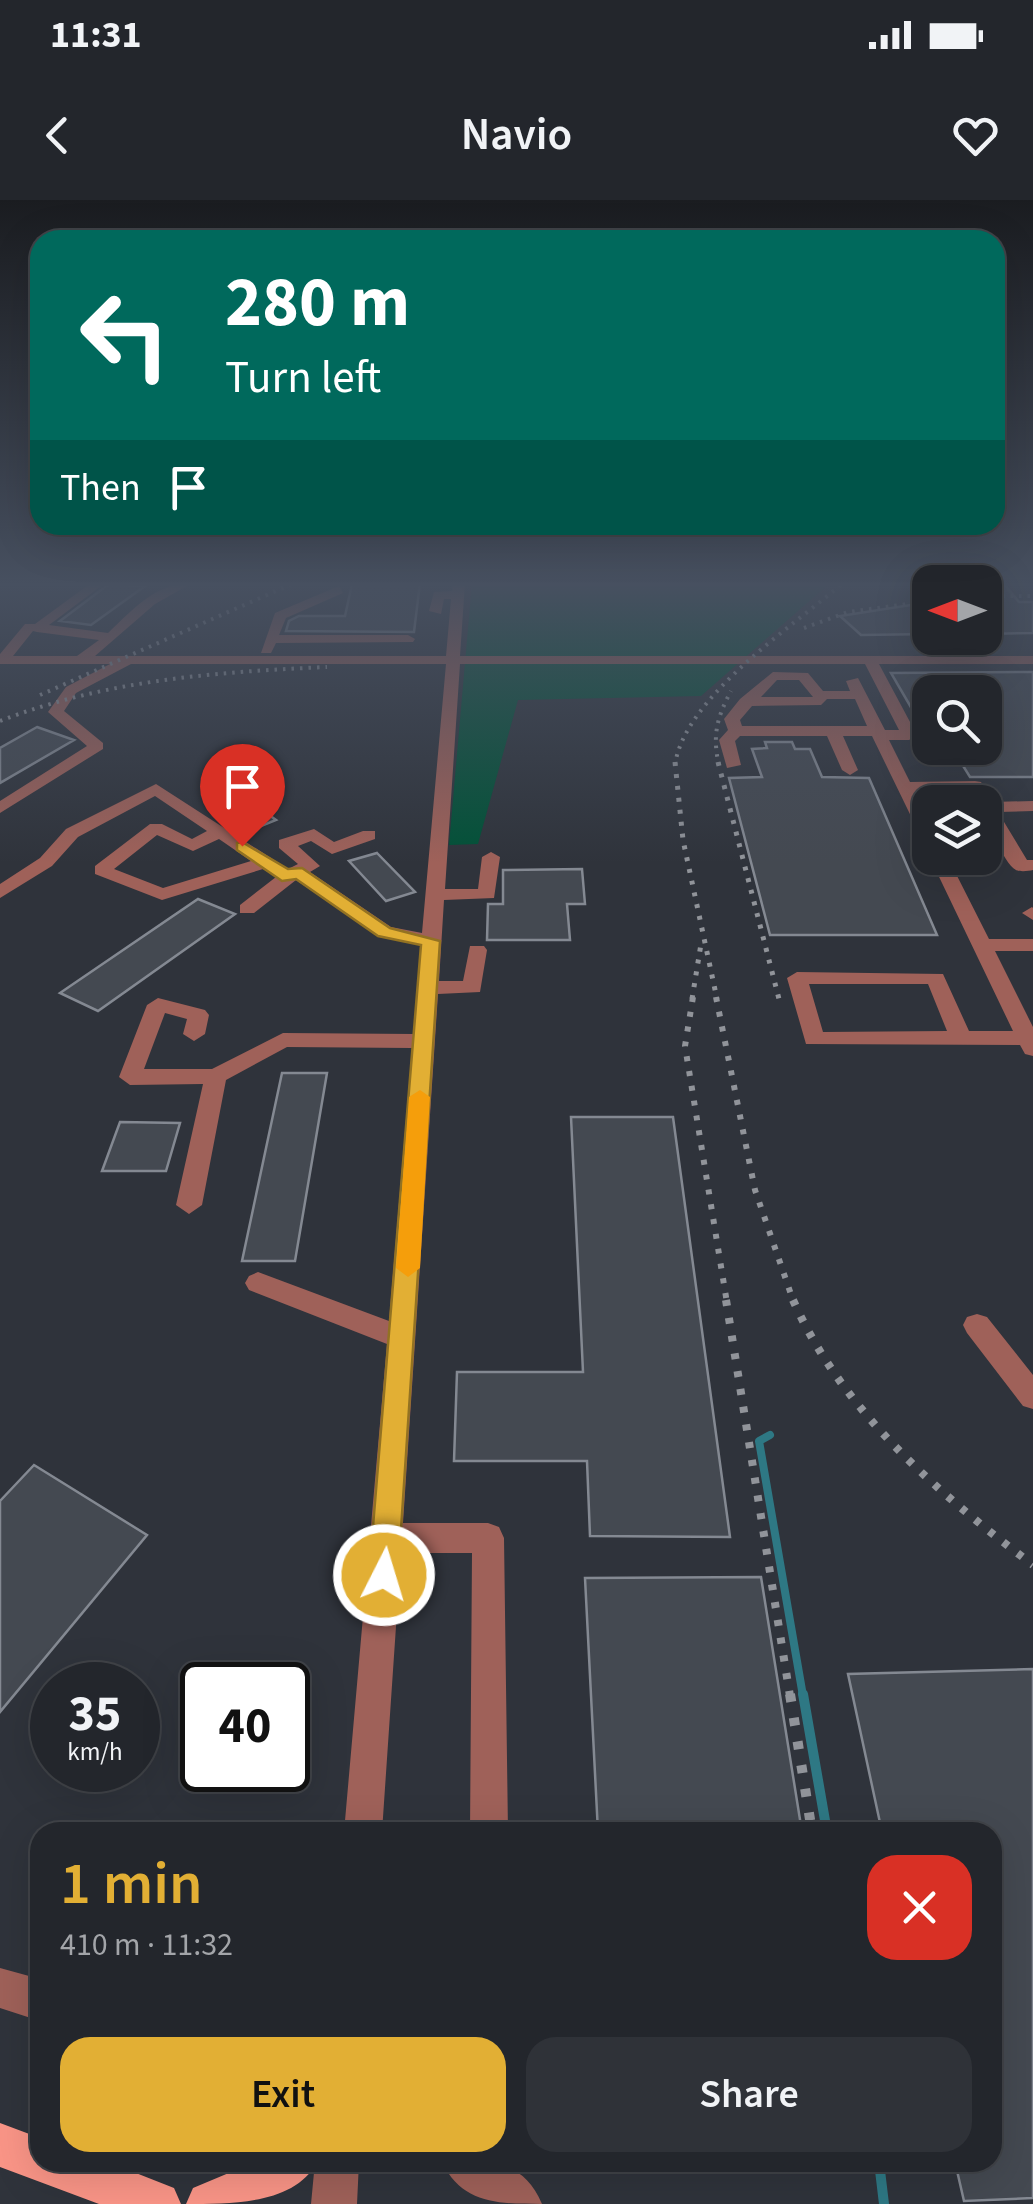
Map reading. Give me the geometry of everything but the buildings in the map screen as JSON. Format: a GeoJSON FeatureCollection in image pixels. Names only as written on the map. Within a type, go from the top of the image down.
{"type":"FeatureCollection","features":[{"type":"Feature","properties":{"kind":"main road"},"geometry":{"type":"LineString","coordinates":[[0,2144],[30,2156]]}},
{"type":"Feature","properties":{"kind":"main road"},"geometry":{"type":"LineString","coordinates":[[74,2172],[158,2204]]}},
{"type":"Feature","properties":{"kind":"main road"},"geometry":{"type":"LineString","coordinates":[[209,2204],[260,2186],[280,2172]]}},
{"type":"Feature","properties":{"kind":"street"},"geometry":{"type":"LineString","coordinates":[[0,808],[98,746],[56,712],[71,690],[97,677]]}},
{"type":"Feature","properties":{"kind":"street"},"geometry":{"type":"LineString","coordinates":[[364,1822],[449,677]]}},
{"type":"Feature","properties":{"kind":"street"},"geometry":{"type":"LineString","coordinates":[[733,765],[727,740],[738,716],[773,677]]}},
{"type":"Feature","properties":{"kind":"street"},"geometry":{"type":"LineString","coordinates":[[738,716],[826,716],[818,695],[804,677]]}},
{"type":"Feature","properties":{"kind":"street"},"geometry":{"type":"LineString","coordinates":[[850,677],[912,801]]}},
{"type":"Feature","properties":{"kind":"street"},"geometry":{"type":"LineString","coordinates":[[738,716],[833,731],[909,735],[878,677]]}},
{"type":"Feature","properties":{"kind":"street"},"geometry":{"type":"LineString","coordinates":[[818,695],[892,704]]}},
{"type":"Feature","properties":{"kind":"street"},"geometry":{"type":"LineString","coordinates":[[833,731],[850,770]]}},
{"type":"Feature","properties":{"kind":"street"},"geometry":{"type":"LineString","coordinates":[[905,787],[912,787]]}},
{"type":"Feature","properties":{"kind":"street"},"geometry":{"type":"LineString","coordinates":[[0,876],[156,788],[266,862],[384,932],[431,941]]}},
{"type":"Feature","properties":{"kind":"street"},"geometry":{"type":"LineString","coordinates":[[1002,805],[1033,806]]}},
{"type":"Feature","properties":{"kind":"street"},"geometry":{"type":"LineString","coordinates":[[219,831],[193,846],[156,828],[100,870],[162,894],[266,862]]}},
{"type":"Feature","properties":{"kind":"street"},"geometry":{"type":"LineString","coordinates":[[0,892],[46,862],[72,833]]}},
{"type":"Feature","properties":{"kind":"street"},"geometry":{"type":"LineString","coordinates":[[247,909],[292,874],[311,866],[285,844],[314,834],[332,849],[369,835]]}},
{"type":"Feature","properties":{"kind":"street"},"geometry":{"type":"LineString","coordinates":[[1002,834],[1020,866],[1033,866]]}},
{"type":"Feature","properties":{"kind":"street"},"geometry":{"type":"LineString","coordinates":[[1002,848],[1010,848]]}},
{"type":"Feature","properties":{"kind":"street"},"geometry":{"type":"LineString","coordinates":[[434,894],[488,894],[491,857]]}},
{"type":"Feature","properties":{"kind":"street"},"geometry":{"type":"LineString","coordinates":[[947,875],[1030,1044]]}},
{"type":"Feature","properties":{"kind":"street"},"geometry":{"type":"LineString","coordinates":[[982,945],[1033,945]]}},
{"type":"Feature","properties":{"kind":"street"},"geometry":{"type":"LineString","coordinates":[[428,986],[473,988],[476,950]]}},
{"type":"Feature","properties":{"kind":"street"},"geometry":{"type":"LineString","coordinates":[[961,1038],[936,978],[797,978],[814,1038],[961,1038],[1030,1044]]}},
{"type":"Feature","properties":{"kind":"street"},"geometry":{"type":"LineString","coordinates":[[194,1034],[198,1015],[158,1005],[130,1077],[216,1076],[283,1040],[424,1041]]}},
{"type":"Feature","properties":{"kind":"street"},"geometry":{"type":"LineString","coordinates":[[189,1206],[216,1076]]}},
{"type":"Feature","properties":{"kind":"street"},"geometry":{"type":"LineString","coordinates":[[258,1284],[402,1338]]}},
{"type":"Feature","properties":{"kind":"street"},"geometry":{"type":"LineString","coordinates":[[977,1326],[1033,1397]]}},
{"type":"Feature","properties":{"kind":"street"},"geometry":{"type":"LineString","coordinates":[[386,1538],[488,1538],[490,1822]]}},
{"type":"Feature","properties":{"kind":"street"},"geometry":{"type":"LineString","coordinates":[[0,1988],[30,1997]]}},
{"type":"Feature","properties":{"kind":"street"},"geometry":{"type":"LineString","coordinates":[[334,2204],[336,2172]]}},
{"type":"Feature","properties":{"kind":"street"},"geometry":{"type":"LineString","coordinates":[[477,2172],[519,2204]]}},
{"type":"Feature","properties":{"kind":"green space"},"geometry":{"type":"Polygon","coordinates":[[[464,677],[723,677],[701,696],[518,700],[478,844],[449,845],[464,677]]]}},
{"type":"Feature","properties":{"kind":"waterway"},"geometry":{"type":"LineString","coordinates":[[770,1435],[759,1441],[803,1696]]}},
{"type":"Feature","properties":{"kind":"waterway"},"geometry":{"type":"LineString","coordinates":[[803,1694],[825,1822]]}},
{"type":"Feature","properties":{"kind":"waterway"},"geometry":{"type":"LineString","coordinates":[[880,2172],[884,2204]]}},
{"type":"Feature","properties":{"kind":"railway"},"geometry":{"type":"LineString","coordinates":[[40,695],[82,677]]}},
{"type":"Feature","properties":{"kind":"railway"},"geometry":{"type":"LineString","coordinates":[[0,721],[80,696],[192,677]]}},
{"type":"Feature","properties":{"kind":"railway"},"geometry":{"type":"LineString","coordinates":[[675,764],[698,714],[732,677]]}},
{"type":"Feature","properties":{"kind":"railway"},"geometry":{"type":"LineString","coordinates":[[719,765],[717,727],[731,691]]}},
{"type":"Feature","properties":{"kind":"railway"},"geometry":{"type":"LineString","coordinates":[[718,762],[779,999]]}},
{"type":"Feature","properties":{"kind":"railway"},"geometry":{"type":"LineString","coordinates":[[675,764],[683,840],[717,999]]}},
{"type":"Feature","properties":{"kind":"railway"},"geometry":{"type":"LineString","coordinates":[[692,999],[701,944]]}},
{"type":"Feature","properties":{"kind":"railway"},"geometry":{"type":"LineString","coordinates":[[693,997],[685,1046],[727,1303]]}},
{"type":"Feature","properties":{"kind":"railway"},"geometry":{"type":"LineString","coordinates":[[716,997],[755,1190],[794,1303]]}},
{"type":"Feature","properties":{"kind":"railway"},"geometry":{"type":"LineString","coordinates":[[726,1300],[790,1696]]}},
{"type":"Feature","properties":{"kind":"railway"},"geometry":{"type":"LineString","coordinates":[[793,1300],[838,1378],[896,1448],[1033,1565]]}},
{"type":"Feature","properties":{"kind":"railway"},"geometry":{"type":"LineString","coordinates":[[790,1694],[810,1822]]}},
{"type":"Feature","properties":{"kind":"slow traffic"},"geometry":{"type":"LineString","coordinates":[[408,1268],[420,1097]]}},
{"type":"Feature","properties":{"kind":"route"},"geometry":{"type":"LineString","coordinates":[[242,846],[288,877],[296,871],[384,932],[431,941],[384,1575]]}}]}
